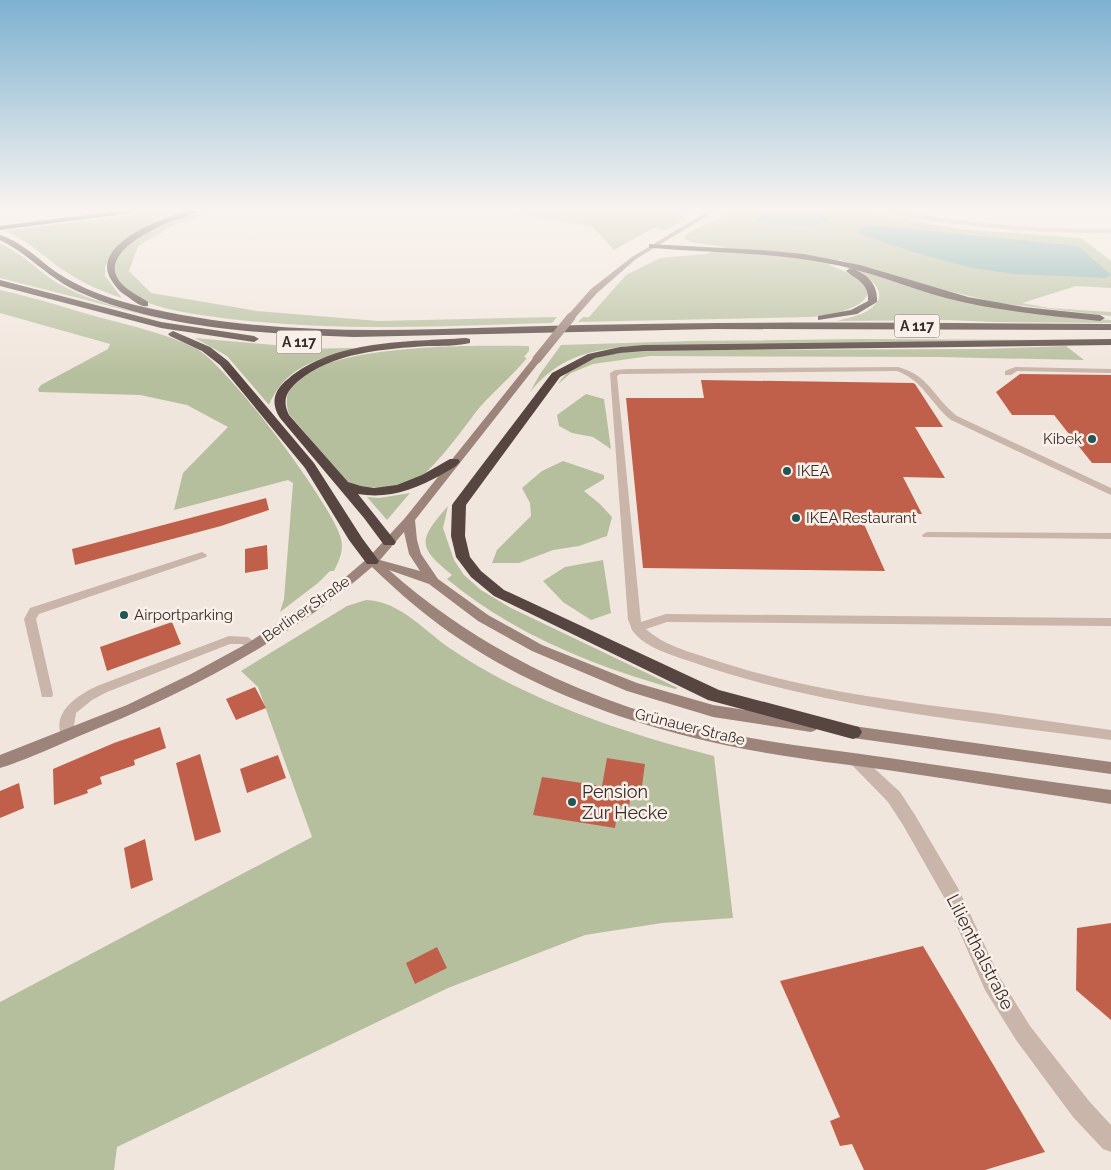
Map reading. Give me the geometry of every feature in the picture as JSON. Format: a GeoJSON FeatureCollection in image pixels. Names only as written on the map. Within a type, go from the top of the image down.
{"type":"FeatureCollection","features":[{"type":"Feature","properties":{"kind":"highway","name":"A 117"},"geometry":{"type":"LineString","coordinates":[[42,266],[57,277],[87,292],[130,307],[186,320],[270,330],[341,333],[722,326],[1111,327]]}},
{"type":"Feature","properties":{"kind":"highway","name":"A 117"},"geometry":{"type":"LineString","coordinates":[[110,266],[114,281],[130,297],[186,320]]}},
{"type":"Feature","properties":{"kind":"highway"},"geometry":{"type":"LineString","coordinates":[[722,326],[824,318],[854,312],[872,302],[874,293],[872,286],[856,273],[832,266]]}},
{"type":"Feature","properties":{"kind":"highway"},"geometry":{"type":"LineString","coordinates":[[852,266],[949,296],[980,303],[1039,312],[1111,319]]}},
{"type":"Feature","properties":{"kind":"highway","name":"A 117"},"geometry":{"type":"LineString","coordinates":[[0,283],[135,319],[212,334],[284,341],[376,344],[768,334],[1111,336]]}},
{"type":"Feature","properties":{"kind":"highway"},"geometry":{"type":"LineString","coordinates":[[135,319],[195,343],[224,362],[310,466],[356,540],[372,561]]}},
{"type":"Feature","properties":{"kind":"highway"},"geometry":{"type":"LineString","coordinates":[[389,542],[369,514],[293,427],[278,406],[282,391],[289,383],[308,369],[349,353],[466,341]]}},
{"type":"Feature","properties":{"kind":"highway"},"geometry":{"type":"LineString","coordinates":[[852,732],[714,694],[499,593],[473,573],[459,549],[457,527],[459,505],[556,376],[578,362],[605,352],[665,347],[1111,342]]}},
{"type":"Feature","properties":{"kind":"highway"},"geometry":{"type":"LineString","coordinates":[[342,485],[365,491],[400,490],[415,485],[454,462]]}},
{"type":"Feature","properties":{"kind":"main road","name":"Berliner Straße"},"geometry":{"type":"LineString","coordinates":[[0,762],[161,696],[210,671],[253,646],[333,592],[372,561],[408,520],[509,392],[594,291],[625,266]]}},
{"type":"Feature","properties":{"kind":"main road","name":"Grünauer Straße"},"geometry":{"type":"LineString","coordinates":[[408,520],[413,550],[418,561],[429,573],[433,581]]}},
{"type":"Feature","properties":{"kind":"main road","name":"Grünauer Straße"},"geometry":{"type":"LineString","coordinates":[[372,561],[408,571],[433,581],[483,618],[537,648],[632,687],[712,711],[1111,768]]}},
{"type":"Feature","properties":{"kind":"main road","name":"Grünauer Straße"},"geometry":{"type":"LineString","coordinates":[[372,561],[408,594],[446,623],[501,658],[568,690],[636,714],[706,734],[856,760],[1111,797]]}},
{"type":"Feature","properties":{"kind":"street","name":"Lilienthalstraße"},"geometry":{"type":"LineString","coordinates":[[856,760],[894,797],[909,820],[952,894],[992,984],[1023,1033],[1081,1109],[1111,1141]]}},
{"type":"Feature","properties":{"kind":"lane"},"geometry":{"type":"LineString","coordinates":[[1111,492],[954,418],[945,412],[922,379],[898,369],[618,372],[613,375],[634,620],[637,628],[656,643],[721,668],[781,685],[840,697],[1111,735]]}},
{"type":"Feature","properties":{"kind":"lane"},"geometry":{"type":"LineString","coordinates":[[1008,373],[1015,369],[1111,371]]}},
{"type":"Feature","properties":{"kind":"lane"},"geometry":{"type":"LineString","coordinates":[[927,535],[1111,536]]}},
{"type":"Feature","properties":{"kind":"lane"},"geometry":{"type":"LineString","coordinates":[[47,694],[30,619],[34,611],[202,555]]}},
{"type":"Feature","properties":{"kind":"lane"},"geometry":{"type":"LineString","coordinates":[[637,628],[666,618],[1111,622]]}},
{"type":"Feature","properties":{"kind":"lane"},"geometry":{"type":"LineString","coordinates":[[68,735],[66,725],[68,712],[86,697],[102,689],[229,640],[244,640],[253,646]]}},
{"type":"Feature","properties":{"kind":"green space"},"geometry":{"type":"Polygon","coordinates":[[[0,266],[34,266],[61,285],[86,297],[164,320],[0,278],[0,266]]]}},
{"type":"Feature","properties":{"kind":"green space"},"geometry":{"type":"Polygon","coordinates":[[[57,266],[106,266],[105,276],[122,298],[79,280],[57,266]]]}},
{"type":"Feature","properties":{"kind":"green space"},"geometry":{"type":"Polygon","coordinates":[[[116,266],[131,266],[129,271],[151,293],[257,311],[379,321],[557,317],[552,323],[466,326],[294,325],[251,321],[208,316],[152,304],[131,294],[123,287],[115,273],[116,266]]]}},
{"type":"Feature","properties":{"kind":"green space"},"geometry":{"type":"Polygon","coordinates":[[[645,266],[830,266],[850,274],[863,283],[867,291],[865,298],[857,305],[845,310],[811,317],[578,322],[583,317],[589,317],[626,275],[645,266]]]}},
{"type":"Feature","properties":{"kind":"green space"},"geometry":{"type":"Polygon","coordinates":[[[859,266],[1111,266],[1111,288],[1076,286],[1022,303],[1049,308],[1111,312],[1111,316],[998,303],[920,284],[859,266]]]}},
{"type":"Feature","properties":{"kind":"green space"},"geometry":{"type":"Polygon","coordinates":[[[855,269],[940,295],[1084,318],[1111,320],[1111,323],[949,320],[837,321],[858,315],[870,309],[879,298],[879,292],[872,281],[855,269]]]}},
{"type":"Feature","properties":{"kind":"green space"},"geometry":{"type":"Polygon","coordinates":[[[0,290],[160,334],[195,348],[210,359],[230,379],[277,436],[334,522],[342,547],[334,571],[330,571],[318,583],[280,612],[284,599],[293,483],[288,480],[174,510],[183,473],[228,427],[187,405],[140,395],[39,392],[38,389],[41,385],[108,349],[110,344],[0,313],[0,290]]]}},
{"type":"Feature","properties":{"kind":"green space"},"geometry":{"type":"Polygon","coordinates":[[[195,338],[296,347],[297,349],[354,348],[311,363],[294,372],[280,386],[269,405],[227,356],[195,338]]]}},
{"type":"Feature","properties":{"kind":"green space"},"geometry":{"type":"Polygon","coordinates":[[[862,339],[1067,340],[629,346],[599,351],[574,358],[551,371],[530,392],[540,374],[561,345],[862,339]]]}},
{"type":"Feature","properties":{"kind":"green space"},"geometry":{"type":"Polygon","coordinates":[[[529,346],[529,351],[524,357],[527,358],[479,408],[440,458],[423,475],[406,484],[371,488],[346,481],[289,414],[290,389],[309,371],[343,359],[428,347],[529,346]]]}},
{"type":"Feature","properties":{"kind":"green space"},"geometry":{"type":"Polygon","coordinates":[[[1066,346],[1084,360],[938,357],[650,356],[593,364],[571,373],[558,384],[576,366],[601,356],[653,350],[982,349],[1066,346]]]}},
{"type":"Feature","properties":{"kind":"green space"},"geometry":{"type":"Polygon","coordinates":[[[586,394],[604,399],[611,449],[593,437],[572,433],[559,426],[557,415],[586,394]]]}},
{"type":"Feature","properties":{"kind":"green space"},"geometry":{"type":"Polygon","coordinates":[[[563,461],[604,475],[604,479],[584,491],[612,517],[607,536],[579,546],[553,550],[519,563],[492,563],[497,550],[531,516],[530,503],[522,488],[542,471],[563,461]]]}},
{"type":"Feature","properties":{"kind":"green space"},"geometry":{"type":"Polygon","coordinates":[[[410,493],[387,520],[367,497],[379,498],[410,493]]]}},
{"type":"Feature","properties":{"kind":"green space"},"geometry":{"type":"Polygon","coordinates":[[[448,506],[443,528],[454,560],[464,575],[481,590],[511,608],[678,688],[675,689],[644,680],[584,659],[527,632],[472,599],[447,579],[452,575],[427,550],[427,535],[448,506]]]}},
{"type":"Feature","properties":{"kind":"green space"},"geometry":{"type":"Polygon","coordinates":[[[603,560],[611,613],[591,620],[563,602],[543,581],[565,567],[603,560]]]}},
{"type":"Feature","properties":{"kind":"green space"},"geometry":{"type":"Polygon","coordinates":[[[366,600],[391,606],[402,612],[444,644],[478,666],[554,704],[606,724],[714,756],[733,918],[662,923],[585,935],[448,988],[117,1147],[114,1170],[0,1170],[0,1002],[312,837],[258,687],[241,671],[347,606],[366,600]]]}},
{"type":"Feature","properties":{"kind":"water"},"geometry":{"type":"Polygon","coordinates":[[[964,266],[1100,266],[1111,275],[1104,278],[1014,274],[964,266]]]}},
{"type":"Feature","properties":{"kind":"building","name":"Kibek"},"geometry":{"type":"Polygon","coordinates":[[[1020,374],[1111,375],[1111,463],[1092,463],[1054,415],[1012,415],[996,392],[1020,374]]]}},
{"type":"Feature","properties":{"kind":"building","name":"IKEA"},"geometry":{"type":"Polygon","coordinates":[[[701,380],[915,384],[943,427],[915,427],[945,478],[903,477],[922,514],[859,513],[885,571],[643,568],[626,398],[704,398],[701,380]]]}},
{"type":"Feature","properties":{"kind":"building"},"geometry":{"type":"Polygon","coordinates":[[[266,498],[269,510],[221,526],[75,565],[72,549],[266,498]]]}},
{"type":"Feature","properties":{"kind":"building"},"geometry":{"type":"Polygon","coordinates":[[[267,545],[268,569],[245,573],[245,549],[267,545]]]}},
{"type":"Feature","properties":{"kind":"building"},"geometry":{"type":"Polygon","coordinates":[[[172,622],[181,644],[107,671],[100,647],[172,622]]]}},
{"type":"Feature","properties":{"kind":"building"},"geometry":{"type":"Polygon","coordinates":[[[255,687],[266,708],[236,720],[226,699],[255,687]]]}},
{"type":"Feature","properties":{"kind":"building"},"geometry":{"type":"Polygon","coordinates":[[[160,727],[166,748],[134,760],[135,765],[100,777],[102,784],[87,790],[88,793],[54,805],[53,769],[114,743],[160,727]]]}},
{"type":"Feature","properties":{"kind":"building"},"geometry":{"type":"Polygon","coordinates":[[[200,754],[221,832],[195,841],[176,763],[200,754]]]}},
{"type":"Feature","properties":{"kind":"building"},"geometry":{"type":"Polygon","coordinates":[[[278,755],[286,778],[247,793],[240,769],[278,755]]]}},
{"type":"Feature","properties":{"kind":"building"},"geometry":{"type":"Polygon","coordinates":[[[607,758],[645,764],[641,793],[631,792],[629,807],[618,805],[615,828],[533,815],[542,777],[602,786],[607,758]]]}},
{"type":"Feature","properties":{"kind":"building"},"geometry":{"type":"Polygon","coordinates":[[[19,783],[24,808],[0,818],[0,791],[19,783]]]}},
{"type":"Feature","properties":{"kind":"building"},"geometry":{"type":"Polygon","coordinates":[[[145,839],[153,880],[131,889],[124,848],[145,839]]]}},
{"type":"Feature","properties":{"kind":"building"},"geometry":{"type":"Polygon","coordinates":[[[1111,923],[1111,1020],[1076,990],[1077,928],[1111,923]]]}},
{"type":"Feature","properties":{"kind":"building"},"geometry":{"type":"Polygon","coordinates":[[[923,946],[1045,1152],[985,1170],[864,1170],[852,1144],[840,1146],[830,1121],[840,1117],[780,981],[923,946]]]}},
{"type":"Feature","properties":{"kind":"building"},"geometry":{"type":"Polygon","coordinates":[[[437,947],[447,968],[415,984],[406,963],[437,947]]]}},
{"type":"Feature","properties":{"kind":"place","name":"Kibek"},"geometry":{"type":"Point","coordinates":[1092,439]}},
{"type":"Feature","properties":{"kind":"place","name":"IKEA"},"geometry":{"type":"Point","coordinates":[787,471]}},
{"type":"Feature","properties":{"kind":"place","name":"IKEA Restaurant"},"geometry":{"type":"Point","coordinates":[796,518]}},
{"type":"Feature","properties":{"kind":"place","name":"Airportparking"},"geometry":{"type":"Point","coordinates":[124,615]}},
{"type":"Feature","properties":{"kind":"place","name":"Pension Zur Hecke"},"geometry":{"type":"Point","coordinates":[572,802]}}]}
